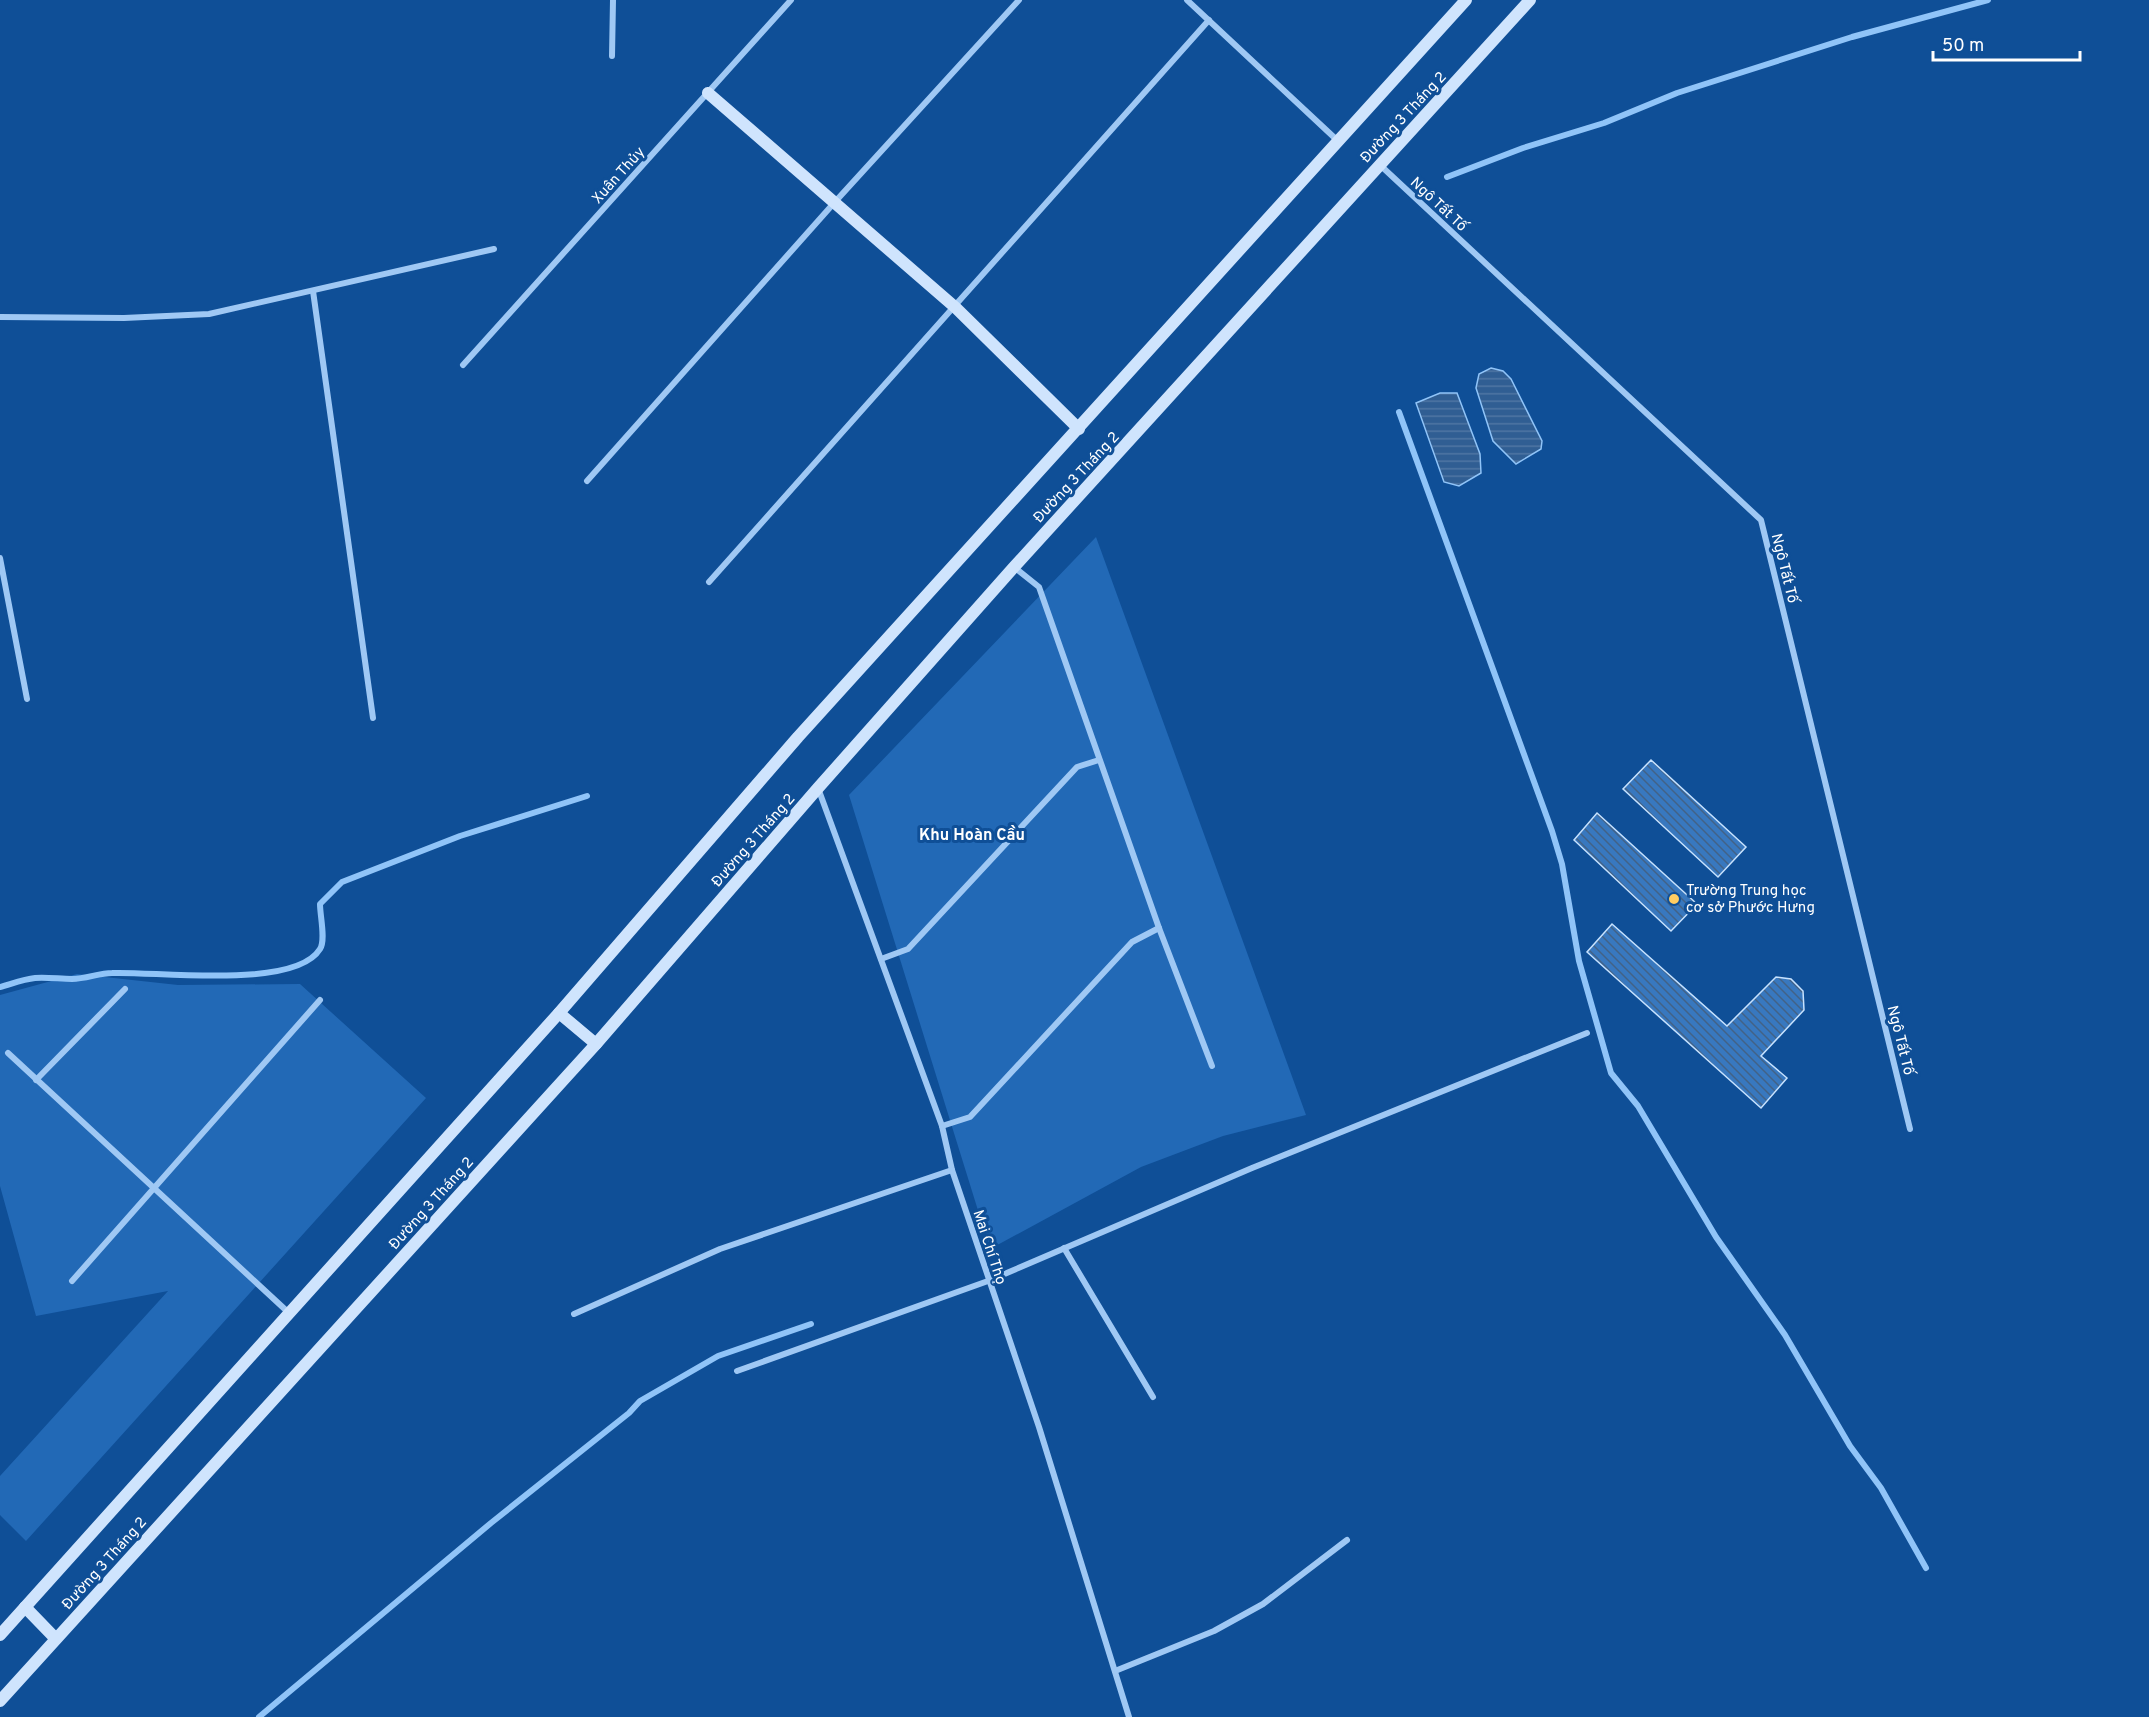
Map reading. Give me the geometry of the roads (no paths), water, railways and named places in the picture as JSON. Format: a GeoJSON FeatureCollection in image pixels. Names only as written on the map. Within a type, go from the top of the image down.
{"type":"FeatureCollection","features":[{"type":"Feature","properties":{"kind":"main road","name":"Đường 3 Tháng 2"},"geometry":{"type":"LineString","coordinates":[[0,1635],[559,1013],[798,737],[1466,0]]}},
{"type":"Feature","properties":{"kind":"main road","name":"Đường 3 Tháng 2"},"geometry":{"type":"LineString","coordinates":[[0,1701],[596,1044],[1014,567],[1530,0]]}},
{"type":"Feature","properties":{"kind":"main road"},"geometry":{"type":"LineString","coordinates":[[708,93],[956,308],[1079,429]]}},
{"type":"Feature","properties":{"kind":"main road"},"geometry":{"type":"LineString","coordinates":[[559,1013],[596,1044]]}},
{"type":"Feature","properties":{"kind":"main road"},"geometry":{"type":"LineString","coordinates":[[25,1607],[55,1638]]}},
{"type":"Feature","properties":{"kind":"street"},"geometry":{"type":"LineString","coordinates":[[612,56],[613,0]]}},
{"type":"Feature","properties":{"kind":"street","name":"Xuân Thủy"},"geometry":{"type":"LineString","coordinates":[[463,365],[791,0]]}},
{"type":"Feature","properties":{"kind":"street"},"geometry":{"type":"LineString","coordinates":[[587,481],[834,203],[1019,0]]}},
{"type":"Feature","properties":{"kind":"street"},"geometry":{"type":"LineString","coordinates":[[1188,0],[1338,142]]}},
{"type":"Feature","properties":{"kind":"street"},"geometry":{"type":"LineString","coordinates":[[709,582],[956,308],[1209,20]]}},
{"type":"Feature","properties":{"kind":"street","name":"Ngô Tất Tố"},"geometry":{"type":"LineString","coordinates":[[1379,164],[1761,520],[1910,1129]]}},
{"type":"Feature","properties":{"kind":"street"},"geometry":{"type":"LineString","coordinates":[[0,317],[170,318],[209,314],[494,249]]}},
{"type":"Feature","properties":{"kind":"street"},"geometry":{"type":"LineString","coordinates":[[314,291],[373,718]]}},
{"type":"Feature","properties":{"kind":"street"},"geometry":{"type":"LineString","coordinates":[[0,558],[27,699]]}},
{"type":"Feature","properties":{"kind":"street"},"geometry":{"type":"LineString","coordinates":[[1014,567],[1039,587],[1099,760],[1212,1066]]}},
{"type":"Feature","properties":{"kind":"street"},"geometry":{"type":"LineString","coordinates":[[881,959],[908,949],[1077,768],[1099,760]]}},
{"type":"Feature","properties":{"kind":"street","name":"Mai Chí Thọ"},"geometry":{"type":"LineString","coordinates":[[818,788],[942,1126],[952,1170],[1039,1427],[1129,1717]]}},
{"type":"Feature","properties":{"kind":"street"},"geometry":{"type":"LineString","coordinates":[[942,1126],[970,1117],[1132,942],[1160,928]]}},
{"type":"Feature","properties":{"kind":"street"},"geometry":{"type":"LineString","coordinates":[[36,1080],[125,989]]}},
{"type":"Feature","properties":{"kind":"street"},"geometry":{"type":"LineString","coordinates":[[72,1281],[320,1000]]}},
{"type":"Feature","properties":{"kind":"street"},"geometry":{"type":"LineString","coordinates":[[737,1371],[988,1281],[1252,1168],[1587,1033]]}},
{"type":"Feature","properties":{"kind":"street"},"geometry":{"type":"LineString","coordinates":[[8,1053],[290,1313]]}},
{"type":"Feature","properties":{"kind":"street"},"geometry":{"type":"LineString","coordinates":[[574,1314],[720,1249],[952,1170]]}},
{"type":"Feature","properties":{"kind":"street"},"geometry":{"type":"LineString","coordinates":[[1064,1248],[1153,1397]]}},
{"type":"Feature","properties":{"kind":"street"},"geometry":{"type":"LineString","coordinates":[[1115,1671],[1214,1631],[1263,1604],[1347,1540]]}},
{"type":"Feature","properties":{"kind":"waterway"},"geometry":{"type":"LineString","coordinates":[[1447,177],[1523,148],[1604,123],[1677,93],[1852,37],[1988,0]]}},
{"type":"Feature","properties":{"kind":"waterway"},"geometry":{"type":"LineString","coordinates":[[1399,412],[1552,831],[1562,864],[1579,961],[1611,1073],[1638,1106],[1716,1237],[1785,1335],[1850,1446],[1881,1488],[1926,1568]]}},
{"type":"Feature","properties":{"kind":"waterway"},"geometry":{"type":"LineString","coordinates":[[0,987],[35,978],[77,979],[107,973],[224,976],[283,970],[306,962],[320,949],[323,934],[320,904],[342,882],[460,836],[587,796]]}},
{"type":"Feature","properties":{"kind":"waterway"},"geometry":{"type":"LineString","coordinates":[[259,1717],[491,1523],[629,1413],[640,1401],[718,1356],[811,1324]]}},
{"type":"Feature","properties":{"kind":"place","name":"Trường Trung học cơ sở Phước Hưng"},"geometry":{"type":"Point","coordinates":[1674,899]}},
{"type":"Feature","properties":{"kind":"district","name":"Khu Hoàn Cầu"},"geometry":{"type":"Point","coordinates":[972,834]}}]}
